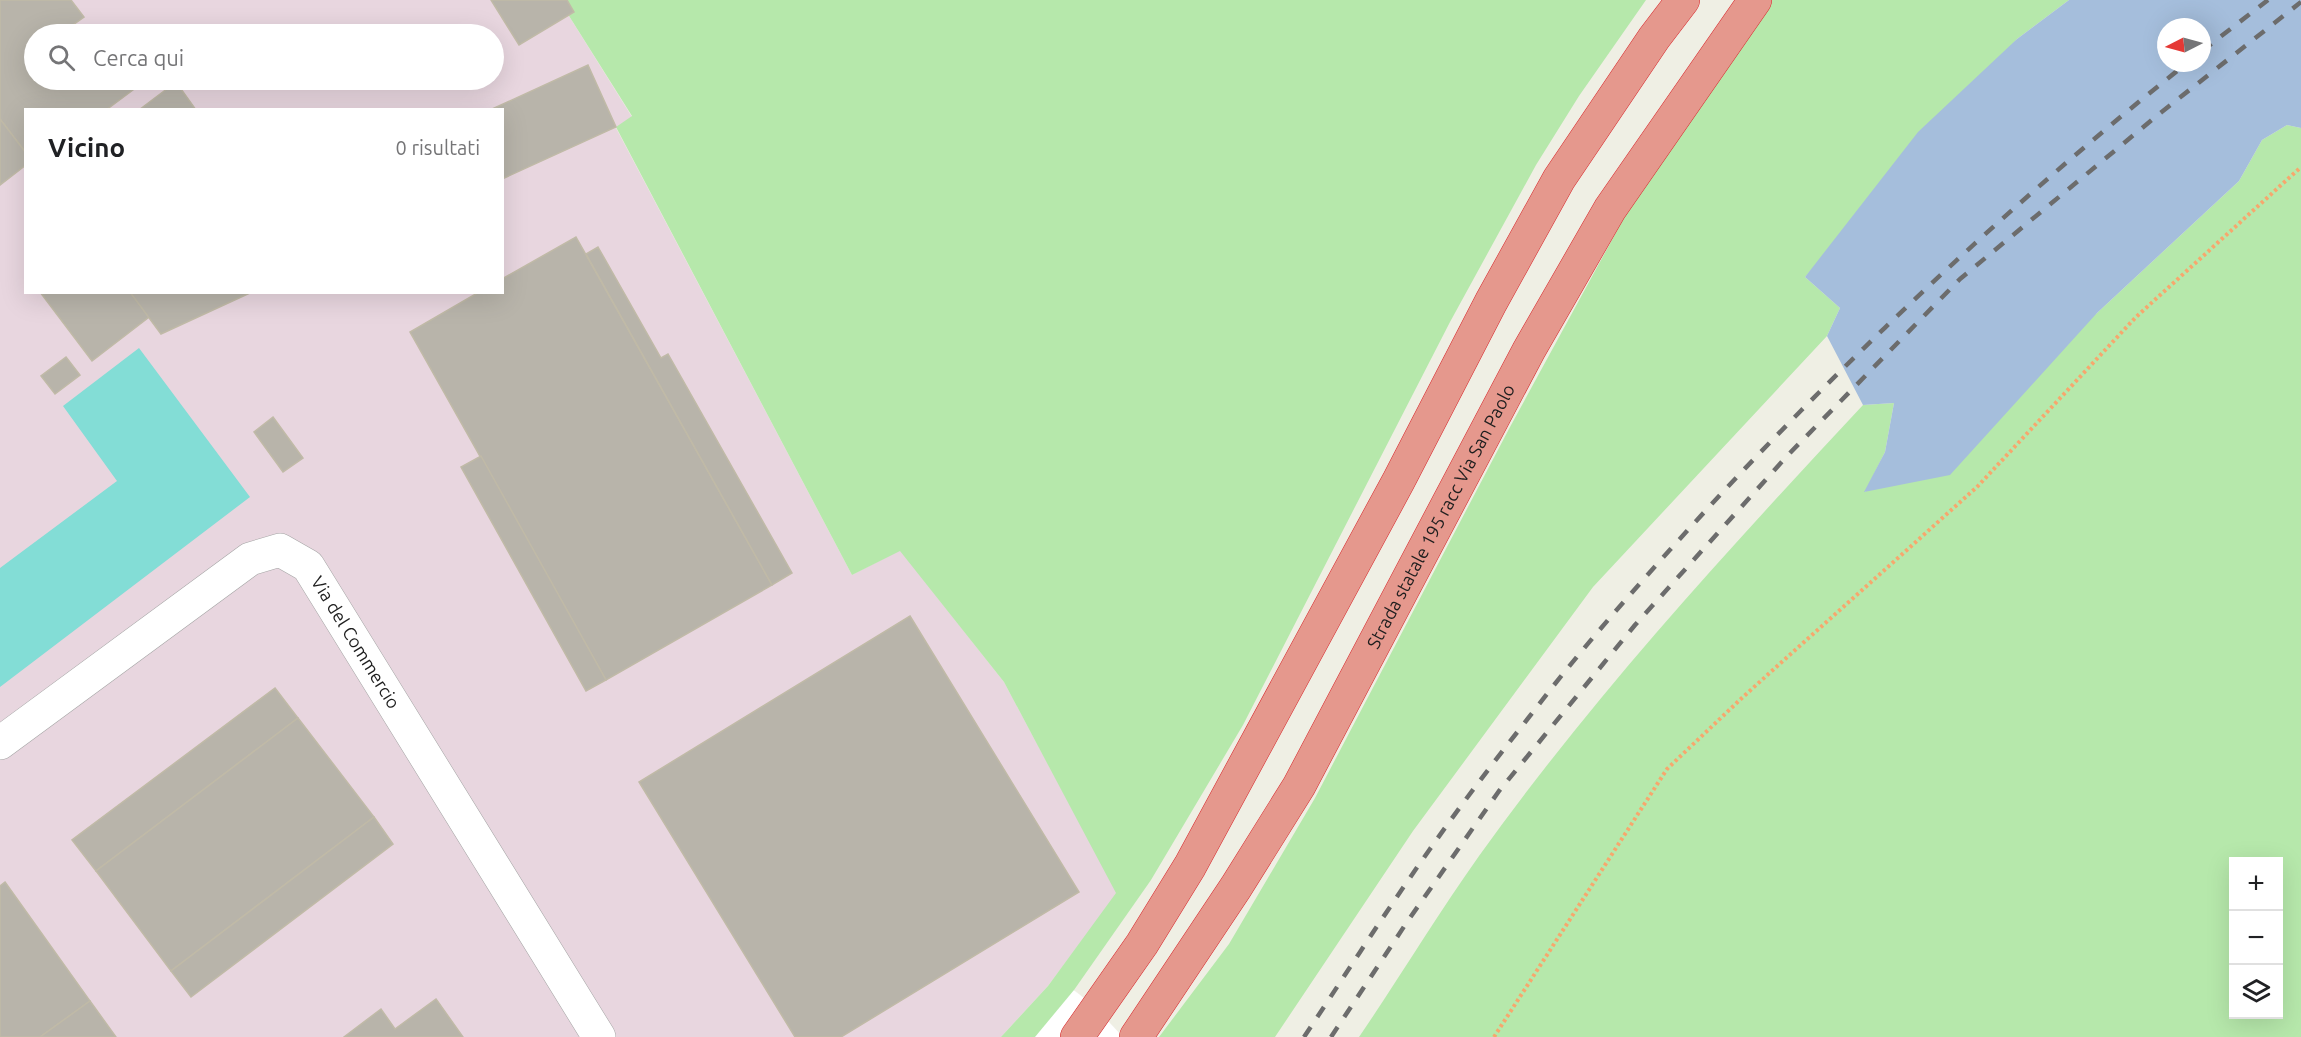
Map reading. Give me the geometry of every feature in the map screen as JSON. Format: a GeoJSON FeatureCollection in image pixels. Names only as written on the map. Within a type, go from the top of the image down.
{"type":"FeatureCollection","features":[{"type":"Feature","properties":{"kind":"highway"},"geometry":{"type":"LineString","coordinates":[[1077,1037],[1142,944],[1212,826],[1399,480],[1491,302],[1560,179],[1654,38],[1683,0]]}},
{"type":"Feature","properties":{"kind":"highway","name":"Strada statale 195 racc Via San Paolo"},"geometry":{"type":"LineString","coordinates":[[1136,1037],[1236,887],[1299,786],[1529,350],[1610,209],[1755,0]]}},
{"type":"Feature","properties":{"kind":"street","name":"Via del Commercio"},"geometry":{"type":"LineString","coordinates":[[0,743],[250,559],[280,550],[308,566],[599,1037]]}},
{"type":"Feature","properties":{"kind":"path"},"geometry":{"type":"LineString","coordinates":[[1494,1037],[1667,769],[1744,696],[1977,487],[2136,317],[2301,167]]}},
{"type":"Feature","properties":{"kind":"shaded area"},"geometry":{"type":"Polygon","coordinates":[[[0,0],[559,0],[632,117],[616,128],[852,575],[900,550],[1004,682],[1117,893],[1048,986],[1001,1037],[0,1037],[0,0]]]}},
{"type":"Feature","properties":{"kind":"shaded area"},"geometry":{"type":"Polygon","coordinates":[[[2069,0],[2301,0],[2301,128],[2287,125],[2262,140],[2239,181],[2097,313],[1950,475],[1864,492],[1885,452],[1894,403],[1863,405],[1827,336],[1840,308],[1805,277],[1918,132],[2017,39],[2069,0]]]}},
{"type":"Feature","properties":{"kind":"shaded area"},"geometry":{"type":"Polygon","coordinates":[[[139,348],[250,497],[0,687],[0,568],[117,481],[63,406],[139,348]]]}},
{"type":"Feature","properties":{"kind":"green space"},"geometry":{"type":"Polygon","coordinates":[[[559,0],[1646,0],[1579,96],[1536,165],[1450,322],[1243,725],[1151,880],[1074,990],[1122,1037],[1001,1037],[1048,986],[1116,893],[1004,682],[900,551],[852,575],[616,127],[632,116],[559,0]]]}},
{"type":"Feature","properties":{"kind":"green space"},"geometry":{"type":"Polygon","coordinates":[[[1771,0],[2069,0],[2017,39],[1805,277],[1840,308],[1827,336],[1593,587],[1413,831],[1275,1037],[1159,1037],[1229,944],[1315,798],[1510,427],[1637,194],[1771,0]]]}},
{"type":"Feature","properties":{"kind":"green space"},"geometry":{"type":"Polygon","coordinates":[[[2287,125],[2301,128],[2301,1037],[1359,1037],[1479,856],[1569,738],[1664,624],[1863,405],[1894,403],[1885,452],[1865,492],[2097,313],[2239,181],[2262,140],[2287,125]]]}},
{"type":"Feature","properties":{"kind":"pier"},"geometry":{"type":"Polygon","coordinates":[[[1074,990],[1096,1008],[1123,1037],[1035,1037],[1074,990]]]}},
{"type":"Feature","properties":{"kind":"building"},"geometry":{"type":"Polygon","coordinates":[[[0,0],[71,0],[84,17],[74,24],[24,24],[24,90],[133,90],[109,108],[24,108],[24,150],[0,119],[0,0]]]}},
{"type":"Feature","properties":{"kind":"building"},"geometry":{"type":"Polygon","coordinates":[[[491,0],[567,0],[574,12],[519,45],[491,0]]]}},
{"type":"Feature","properties":{"kind":"building"},"geometry":{"type":"Polygon","coordinates":[[[588,65],[616,127],[504,178],[504,108],[494,108],[588,65]]]}},
{"type":"Feature","properties":{"kind":"building"},"geometry":{"type":"Polygon","coordinates":[[[165,90],[182,90],[195,108],[142,108],[165,90]]]}},
{"type":"Feature","properties":{"kind":"building"},"geometry":{"type":"Polygon","coordinates":[[[0,119],[24,150],[24,167],[0,185],[0,119]]]}},
{"type":"Feature","properties":{"kind":"building"},"geometry":{"type":"Polygon","coordinates":[[[576,237],[772,585],[606,680],[410,332],[476,294],[504,294],[504,278],[576,237]]]}},
{"type":"Feature","properties":{"kind":"building"},"geometry":{"type":"Polygon","coordinates":[[[598,247],[661,358],[668,354],[792,573],[772,585],[586,254],[598,247]]]}},
{"type":"Feature","properties":{"kind":"building"},"geometry":{"type":"Polygon","coordinates":[[[42,294],[132,294],[149,317],[92,361],[42,294]]]}},
{"type":"Feature","properties":{"kind":"building"},"geometry":{"type":"Polygon","coordinates":[[[131,294],[248,294],[161,334],[131,294]]]}},
{"type":"Feature","properties":{"kind":"building"},"geometry":{"type":"Polygon","coordinates":[[[66,357],[80,375],[55,394],[41,376],[66,357]]]}},
{"type":"Feature","properties":{"kind":"building"},"geometry":{"type":"Polygon","coordinates":[[[273,417],[303,458],[283,472],[254,432],[273,417]]]}},
{"type":"Feature","properties":{"kind":"building"},"geometry":{"type":"Polygon","coordinates":[[[481,456],[606,680],[586,691],[461,467],[481,456]]]}},
{"type":"Feature","properties":{"kind":"building"},"geometry":{"type":"Polygon","coordinates":[[[910,616],[1079,892],[841,1037],[795,1037],[639,782],[910,616]]]}},
{"type":"Feature","properties":{"kind":"building"},"geometry":{"type":"Polygon","coordinates":[[[275,688],[298,718],[96,871],[72,840],[275,688]]]}},
{"type":"Feature","properties":{"kind":"building"},"geometry":{"type":"Polygon","coordinates":[[[298,718],[374,817],[171,971],[96,871],[298,718]]]}},
{"type":"Feature","properties":{"kind":"building"},"geometry":{"type":"Polygon","coordinates":[[[374,817],[393,844],[191,997],[171,971],[374,817]]]}},
{"type":"Feature","properties":{"kind":"building"},"geometry":{"type":"Polygon","coordinates":[[[5,882],[90,1001],[40,1037],[0,1037],[0,886],[5,882]]]}},
{"type":"Feature","properties":{"kind":"building"},"geometry":{"type":"Polygon","coordinates":[[[436,999],[463,1037],[344,1037],[381,1009],[395,1029],[436,999]]]}},
{"type":"Feature","properties":{"kind":"building"},"geometry":{"type":"Polygon","coordinates":[[[90,1001],[116,1037],[40,1037],[90,1001]]]}},
{"type":"Feature","properties":{"kind":"railway"},"geometry":{"type":"LineString","coordinates":[[2211,44],[2268,0]]}},
{"type":"Feature","properties":{"kind":"railway"},"geometry":{"type":"LineString","coordinates":[[1331,1037],[1407,922],[1499,791],[1635,625],[1788,455],[1960,279],[2159,114],[2301,2]]}},
{"type":"Feature","properties":{"kind":"railway"},"geometry":{"type":"LineString","coordinates":[[1304,1037],[1398,896],[1475,787],[1554,685],[1677,542],[1775,437],[1946,270],[2064,164],[2176,72]]}}]}
